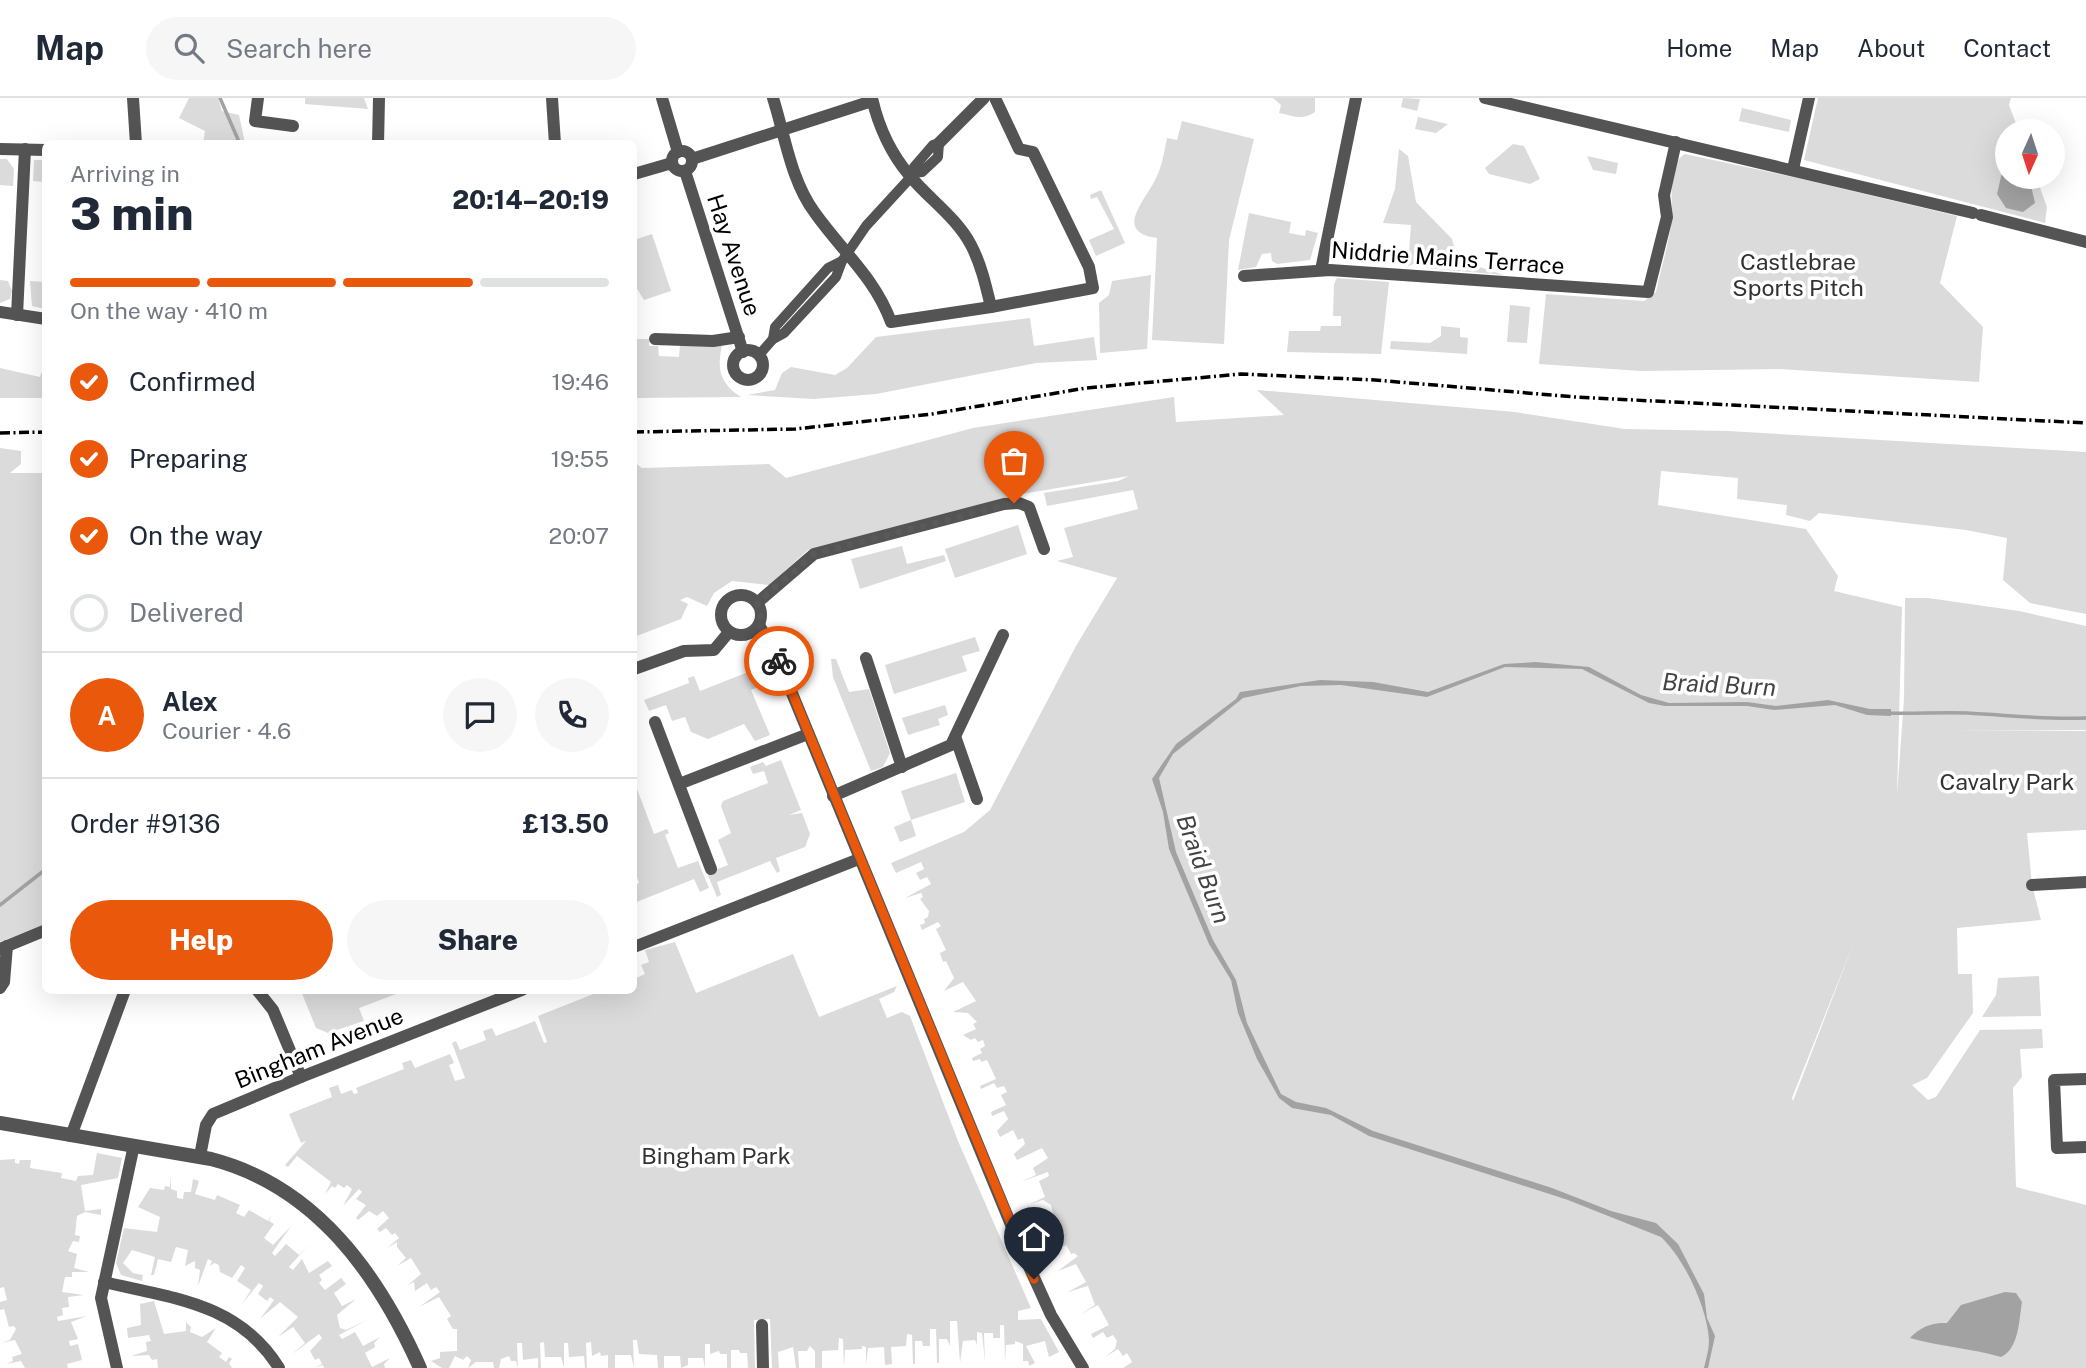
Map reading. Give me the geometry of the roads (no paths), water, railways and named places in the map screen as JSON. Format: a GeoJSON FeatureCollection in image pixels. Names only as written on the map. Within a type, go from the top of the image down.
{"type":"FeatureCollection","features":[{"type":"Feature","properties":{"kind":"street"},"geometry":{"type":"LineString","coordinates":[[133,98],[136,140]]}},
{"type":"Feature","properties":{"kind":"street"},"geometry":{"type":"LineString","coordinates":[[258,98],[254,121],[293,126]]}},
{"type":"Feature","properties":{"kind":"street"},"geometry":{"type":"LineString","coordinates":[[378,140],[379,98]]}},
{"type":"Feature","properties":{"kind":"street"},"geometry":{"type":"LineString","coordinates":[[552,98],[555,140]]}},
{"type":"Feature","properties":{"kind":"street"},"geometry":{"type":"LineString","coordinates":[[662,98],[676,157]]}},
{"type":"Feature","properties":{"kind":"street"},"geometry":{"type":"LineString","coordinates":[[773,98],[795,177],[813,212],[845,258],[882,298],[891,322],[1088,291],[1093,288],[1093,279],[1033,152],[1020,149],[995,98]]}},
{"type":"Feature","properties":{"kind":"street"},"geometry":{"type":"LineString","coordinates":[[759,355],[773,339],[784,333],[836,277],[866,226],[912,175],[914,167],[933,145],[939,143],[985,98]]}},
{"type":"Feature","properties":{"kind":"street"},"geometry":{"type":"LineString","coordinates":[[1321,270],[1356,98]]}},
{"type":"Feature","properties":{"kind":"street"},"geometry":{"type":"LineString","coordinates":[[1485,98],[1793,169],[2086,242]]}},
{"type":"Feature","properties":{"kind":"street"},"geometry":{"type":"LineString","coordinates":[[1793,169],[1809,98]]}},
{"type":"Feature","properties":{"kind":"street"},"geometry":{"type":"LineString","coordinates":[[637,173],[687,152],[689,165],[782,129],[872,100],[892,152],[943,206],[971,244],[985,281],[990,307]]}},
{"type":"Feature","properties":{"kind":"street","name":"Niddrie Mains Terrace"},"geometry":{"type":"LineString","coordinates":[[1244,276],[1321,270],[1648,292],[1667,217],[1664,195],[1676,142]]}},
{"type":"Feature","properties":{"kind":"street"},"geometry":{"type":"LineString","coordinates":[[0,149],[42,150]]}},
{"type":"Feature","properties":{"kind":"street"},"geometry":{"type":"LineString","coordinates":[[17,315],[25,149]]}},
{"type":"Feature","properties":{"kind":"street","name":"Hay Avenue"},"geometry":{"type":"LineString","coordinates":[[676,157],[677,170],[689,165],[743,352]]}},
{"type":"Feature","properties":{"kind":"street"},"geometry":{"type":"LineString","coordinates":[[0,312],[42,318]]}},
{"type":"Feature","properties":{"kind":"street"},"geometry":{"type":"LineString","coordinates":[[655,339],[713,341],[739,337]]}},
{"type":"Feature","properties":{"kind":"street","name":"Hay Avenue"},"geometry":{"type":"LineString","coordinates":[[751,351],[759,355],[763,364],[761,373],[754,379],[744,379],[737,374],[734,366],[736,358],[743,352],[751,351]]}},
{"type":"Feature","properties":{"kind":"street"},"geometry":{"type":"LineString","coordinates":[[757,603],[814,554],[1009,503],[1029,507],[1044,549]]}},
{"type":"Feature","properties":{"kind":"street"},"geometry":{"type":"LineString","coordinates":[[759,625],[745,635],[729,632],[721,619],[727,600],[743,595],[757,603],[761,614],[759,625],[775,652],[1034,1279],[1083,1368]]}},
{"type":"Feature","properties":{"kind":"street"},"geometry":{"type":"LineString","coordinates":[[637,669],[684,651],[714,650],[729,632]]}},
{"type":"Feature","properties":{"kind":"street"},"geometry":{"type":"LineString","coordinates":[[833,796],[945,749],[956,738],[1003,635]]}},
{"type":"Feature","properties":{"kind":"street"},"geometry":{"type":"LineString","coordinates":[[866,658],[902,768]]}},
{"type":"Feature","properties":{"kind":"street"},"geometry":{"type":"LineString","coordinates":[[655,722],[711,869]]}},
{"type":"Feature","properties":{"kind":"street"},"geometry":{"type":"LineString","coordinates":[[679,784],[808,734]]}},
{"type":"Feature","properties":{"kind":"street"},"geometry":{"type":"LineString","coordinates":[[956,738],[977,799]]}},
{"type":"Feature","properties":{"kind":"street"},"geometry":{"type":"LineString","coordinates":[[637,946],[859,859]]}},
{"type":"Feature","properties":{"kind":"street"},"geometry":{"type":"LineString","coordinates":[[2032,885],[2086,882]]}},
{"type":"Feature","properties":{"kind":"street"},"geometry":{"type":"LineString","coordinates":[[0,988],[4,982],[3,947],[42,932]]}},
{"type":"Feature","properties":{"kind":"street"},"geometry":{"type":"LineString","coordinates":[[71,1136],[124,994]]}},
{"type":"Feature","properties":{"kind":"street"},"geometry":{"type":"LineString","coordinates":[[260,994],[273,1010],[301,1077]]}},
{"type":"Feature","properties":{"kind":"street","name":"Bingham Avenue"},"geometry":{"type":"LineString","coordinates":[[200,1156],[206,1125],[213,1115],[511,994]]}},
{"type":"Feature","properties":{"kind":"street"},"geometry":{"type":"LineString","coordinates":[[2086,1093],[2086,1079],[2054,1080],[2057,1147],[2086,1147]]}},
{"type":"Feature","properties":{"kind":"street"},"geometry":{"type":"LineString","coordinates":[[0,1123],[200,1156],[248,1171],[293,1197],[327,1224],[363,1266],[399,1323],[420,1368]]}},
{"type":"Feature","properties":{"kind":"street"},"geometry":{"type":"LineString","coordinates":[[117,1368],[101,1307],[134,1145]]}},
{"type":"Feature","properties":{"kind":"street"},"geometry":{"type":"LineString","coordinates":[[104,1282],[188,1300],[218,1311],[250,1333],[279,1368]]}},
{"type":"Feature","properties":{"kind":"street"},"geometry":{"type":"LineString","coordinates":[[762,1325],[763,1368]]}},
{"type":"Feature","properties":{"kind":"waterway"},"geometry":{"type":"LineString","coordinates":[[220,98],[238,140]]}},
{"type":"Feature","properties":{"kind":"waterway","name":"Braid Burn"},"geometry":{"type":"LineString","coordinates":[[1886,713],[2086,718]]}},
{"type":"Feature","properties":{"kind":"waterway"},"geometry":{"type":"LineString","coordinates":[[0,905],[42,872]]}},
{"type":"Feature","properties":{"kind":"railway"},"geometry":{"type":"LineString","coordinates":[[637,432],[795,429],[932,414],[1086,388],[1241,374],[1375,380],[1575,397],[2086,423]]}},
{"type":"Feature","properties":{"kind":"railway"},"geometry":{"type":"LineString","coordinates":[[0,433],[42,432]]}},
{"type":"Feature","properties":{"kind":"park label","name":"Castlebrae Sports Pitch"},"geometry":{"type":"Point","coordinates":[1798,275]}},
{"type":"Feature","properties":{"kind":"park label","name":"Cavalry Park"},"geometry":{"type":"Point","coordinates":[2007,782]}},
{"type":"Feature","properties":{"kind":"park label","name":"Bingham Park"},"geometry":{"type":"Point","coordinates":[716,1156]}}]}
